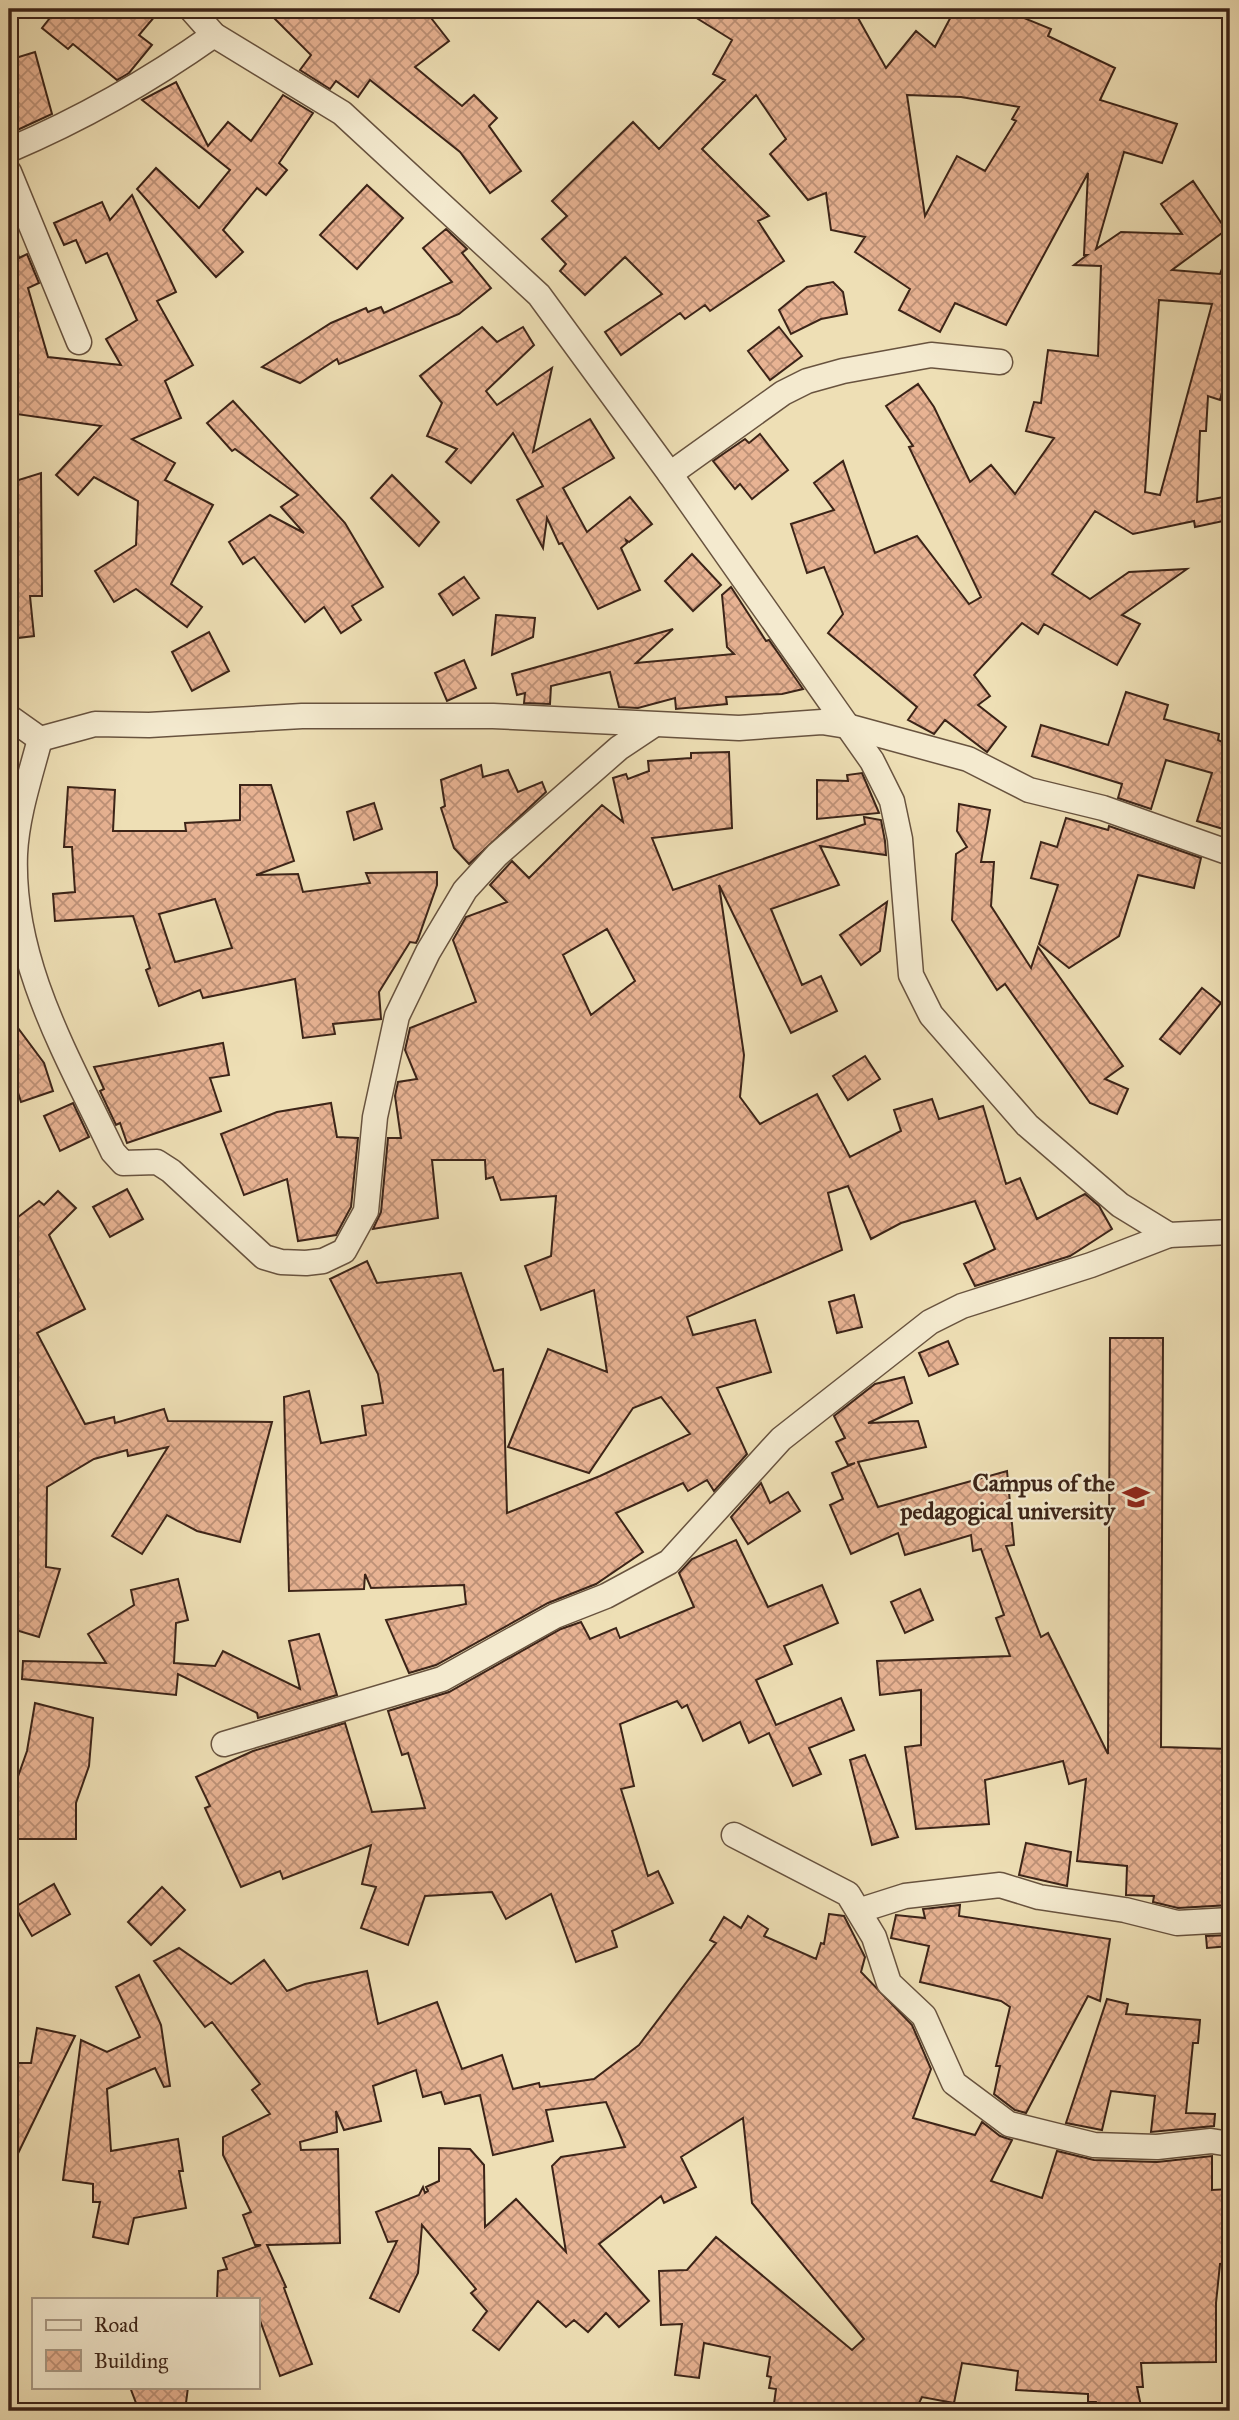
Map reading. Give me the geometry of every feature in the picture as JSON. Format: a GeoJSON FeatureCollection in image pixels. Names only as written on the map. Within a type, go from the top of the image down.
{"type":"FeatureCollection","features":[{"type":"Feature","properties":{"kind":"street"},"geometry":{"type":"LineString","coordinates":[[191,9],[214,35],[342,113],[539,295],[670,474],[872,761],[892,801],[900,839],[911,975],[930,1015],[1027,1125],[1121,1205],[1168,1235]]}},
{"type":"Feature","properties":{"kind":"street"},"geometry":{"type":"LineString","coordinates":[[9,150],[79,118],[149,80],[214,35]]}},
{"type":"Feature","properties":{"kind":"street"},"geometry":{"type":"LineString","coordinates":[[9,172],[79,342]]}},
{"type":"Feature","properties":{"kind":"street"},"geometry":{"type":"LineString","coordinates":[[670,474],[783,393],[807,381],[843,371],[931,355],[1000,362]]}},
{"type":"Feature","properties":{"kind":"street"},"geometry":{"type":"LineString","coordinates":[[40,739],[95,724],[149,725],[302,716],[494,716],[739,729],[822,722],[848,726],[968,759],[1029,790],[1103,808],[1230,853]]}},
{"type":"Feature","properties":{"kind":"street"},"geometry":{"type":"LineString","coordinates":[[9,717],[40,739]]}},
{"type":"Feature","properties":{"kind":"street"},"geometry":{"type":"LineString","coordinates":[[40,739],[20,813],[15,853],[16,894],[36,985],[48,1019],[113,1152],[123,1163],[157,1162],[171,1171],[264,1257],[281,1262],[306,1263],[323,1261],[344,1251],[366,1211],[375,1117],[397,1016],[428,952],[465,890],[497,855],[619,748],[652,726]]}},
{"type":"Feature","properties":{"kind":"street"},"geometry":{"type":"LineString","coordinates":[[224,1744],[442,1679],[555,1616],[669,1562],[781,1439],[930,1322],[962,1306],[1091,1265],[1168,1235],[1230,1232]]}},
{"type":"Feature","properties":{"kind":"street"},"geometry":{"type":"LineString","coordinates":[[734,1835],[848,1894],[874,1937],[889,1983],[924,2016],[954,2083],[1009,2124],[1094,2145],[1157,2147],[1211,2141],[1230,2144]]}},
{"type":"Feature","properties":{"kind":"street"},"geometry":{"type":"LineString","coordinates":[[860,1910],[905,1896],[1000,1885],[1039,1897],[1125,1910],[1177,1923],[1230,1920]]}},
{"type":"Feature","properties":{"kind":"building"},"geometry":{"type":"Polygon","coordinates":[[[57,9],[161,9],[139,35],[152,45],[129,73],[117,80],[73,44],[68,49],[42,28],[57,9]]]}},
{"type":"Feature","properties":{"kind":"building"},"geometry":{"type":"Polygon","coordinates":[[[265,9],[424,9],[449,41],[415,67],[462,106],[474,95],[497,118],[489,126],[521,171],[490,193],[460,152],[370,80],[358,97],[336,81],[330,89],[300,70],[311,55],[265,9]]]}},
{"type":"Feature","properties":{"kind":"building"},"geometry":{"type":"Polygon","coordinates":[[[682,9],[853,9],[886,68],[916,31],[935,47],[955,9],[1002,9],[1051,29],[1048,36],[1115,68],[1100,100],[1177,124],[1162,163],[1124,152],[1096,249],[1121,232],[1182,234],[1161,204],[1193,181],[1226,230],[1172,270],[1220,274],[1223,266],[1230,267],[1230,362],[1220,400],[1208,396],[1206,431],[1200,431],[1197,502],[1224,497],[1228,520],[1195,527],[1194,521],[1133,534],[1095,511],[1052,574],[1090,599],[1129,572],[1187,569],[1122,615],[1140,624],[1117,665],[1044,624],[1038,634],[1022,623],[974,675],[990,696],[978,705],[1006,727],[987,752],[945,720],[934,734],[908,720],[917,707],[828,633],[843,614],[824,567],[807,573],[791,524],[834,510],[814,483],[843,461],[875,553],[917,536],[969,604],[981,597],[909,447],[913,446],[886,406],[918,384],[934,407],[970,482],[991,465],[1015,494],[1054,438],[1026,431],[1034,402],[1041,403],[1048,350],[1098,356],[1101,266],[1074,265],[1087,255],[1084,255],[1088,173],[1006,325],[955,303],[940,332],[899,310],[910,289],[855,252],[865,237],[831,230],[826,193],[808,200],[770,154],[786,139],[756,95],[702,149],[769,216],[758,221],[784,261],[710,311],[705,305],[685,319],[680,313],[621,355],[605,332],[662,294],[625,257],[585,295],[560,271],[566,264],[542,239],[567,216],[552,201],[633,122],[659,149],[725,80],[713,74],[732,40],[682,9]],[[907,95],[925,216],[957,156],[985,171],[1016,121],[1012,119],[1019,107],[961,97],[907,95]],[[1159,300],[1145,492],[1160,495],[1212,304],[1159,300]]]}},
{"type":"Feature","properties":{"kind":"building"},"geometry":{"type":"Polygon","coordinates":[[[35,52],[52,114],[13,132],[9,114],[9,60],[35,52]]]}},
{"type":"Feature","properties":{"kind":"building"},"geometry":{"type":"Polygon","coordinates":[[[176,82],[208,146],[228,122],[251,141],[283,95],[313,113],[279,163],[287,170],[266,195],[257,188],[223,230],[243,252],[216,277],[137,189],[156,168],[199,208],[230,170],[142,100],[176,82]]]}},
{"type":"Feature","properties":{"kind":"building"},"geometry":{"type":"Polygon","coordinates":[[[367,185],[403,218],[357,269],[320,235],[367,185]]]}},
{"type":"Feature","properties":{"kind":"building"},"geometry":{"type":"Polygon","coordinates":[[[132,195],[176,292],[157,301],[193,365],[165,381],[181,418],[132,439],[175,463],[165,480],[213,505],[171,584],[202,607],[187,627],[136,589],[114,602],[95,571],[136,545],[138,501],[94,477],[78,495],[56,475],[101,426],[9,413],[9,247],[16,246],[19,258],[27,254],[39,283],[28,288],[48,357],[121,365],[106,339],[137,320],[107,253],[86,263],[76,240],[64,245],[54,223],[102,202],[110,220],[132,195]]]}},
{"type":"Feature","properties":{"kind":"building"},"geometry":{"type":"Polygon","coordinates":[[[446,229],[467,249],[462,253],[491,288],[459,314],[339,364],[337,359],[300,383],[262,367],[331,323],[366,308],[368,312],[381,307],[384,313],[452,282],[423,248],[446,229]]]}},
{"type":"Feature","properties":{"kind":"building"},"geometry":{"type":"Polygon","coordinates":[[[833,282],[843,292],[847,314],[821,319],[791,334],[779,310],[807,287],[833,282]]]}},
{"type":"Feature","properties":{"kind":"building"},"geometry":{"type":"Polygon","coordinates":[[[482,327],[497,342],[523,327],[534,345],[486,391],[497,405],[552,368],[533,452],[590,419],[614,458],[563,488],[587,532],[630,497],[652,524],[629,542],[626,540],[627,543],[621,548],[640,590],[598,609],[562,543],[559,544],[547,518],[543,548],[517,500],[543,486],[513,433],[471,483],[446,462],[457,449],[427,436],[442,403],[420,376],[482,327]]]}},
{"type":"Feature","properties":{"kind":"building"},"geometry":{"type":"Polygon","coordinates":[[[779,327],[802,356],[770,380],[748,351],[779,327]]]}},
{"type":"Feature","properties":{"kind":"building"},"geometry":{"type":"Polygon","coordinates":[[[233,401],[345,523],[383,587],[352,606],[361,620],[341,633],[324,607],[305,622],[254,557],[243,564],[229,542],[270,515],[304,533],[281,507],[298,495],[235,449],[232,451],[207,423],[233,401]]]}},
{"type":"Feature","properties":{"kind":"building"},"geometry":{"type":"Polygon","coordinates":[[[760,434],[788,470],[752,499],[740,484],[735,489],[713,461],[745,439],[749,443],[760,434]]]}},
{"type":"Feature","properties":{"kind":"building"},"geometry":{"type":"Polygon","coordinates":[[[41,473],[42,596],[30,596],[34,636],[9,639],[9,483],[41,473]]]}},
{"type":"Feature","properties":{"kind":"building"},"geometry":{"type":"Polygon","coordinates":[[[392,475],[439,522],[419,546],[371,498],[392,475]]]}},
{"type":"Feature","properties":{"kind":"building"},"geometry":{"type":"Polygon","coordinates":[[[692,554],[721,585],[693,611],[665,581],[692,554]]]}},
{"type":"Feature","properties":{"kind":"building"},"geometry":{"type":"Polygon","coordinates":[[[464,577],[479,598],[453,615],[439,594],[464,577]]]}},
{"type":"Feature","properties":{"kind":"building"},"geometry":{"type":"Polygon","coordinates":[[[731,587],[766,641],[769,640],[803,689],[782,694],[726,697],[727,704],[676,709],[675,698],[638,708],[619,707],[610,672],[551,686],[550,704],[524,703],[525,693],[517,695],[512,674],[673,629],[636,663],[734,654],[727,647],[722,595],[731,587]]]}},
{"type":"Feature","properties":{"kind":"building"},"geometry":{"type":"Polygon","coordinates":[[[496,615],[535,618],[533,637],[492,655],[496,615]]]}},
{"type":"Feature","properties":{"kind":"building"},"geometry":{"type":"Polygon","coordinates":[[[209,632],[229,671],[192,691],[172,652],[209,632]]]}},
{"type":"Feature","properties":{"kind":"building"},"geometry":{"type":"Polygon","coordinates":[[[464,660],[476,688],[447,701],[435,673],[464,660]]]}},
{"type":"Feature","properties":{"kind":"building"},"geometry":{"type":"Polygon","coordinates":[[[1126,692],[1168,705],[1164,719],[1219,734],[1218,740],[1222,742],[1225,733],[1230,734],[1230,808],[1223,829],[1197,821],[1212,773],[1166,760],[1151,809],[1118,798],[1122,784],[1032,756],[1041,725],[1108,745],[1126,692]]]}},
{"type":"Feature","properties":{"kind":"building"},"geometry":{"type":"Polygon","coordinates":[[[729,752],[732,828],[652,838],[673,890],[865,824],[864,817],[881,820],[885,841],[886,855],[820,846],[839,885],[771,909],[802,985],[821,976],[837,1011],[791,1033],[719,885],[744,1055],[740,1097],[760,1124],[817,1094],[850,1157],[901,1131],[894,1110],[932,1099],[939,1119],[983,1106],[1006,1184],[1020,1178],[1037,1219],[1085,1194],[1099,1206],[1112,1229],[1070,1256],[975,1286],[964,1264],[995,1249],[975,1201],[901,1223],[871,1239],[848,1186],[828,1193],[842,1250],[687,1317],[693,1335],[755,1320],[771,1372],[717,1388],[747,1454],[714,1491],[707,1480],[688,1491],[683,1483],[616,1513],[643,1552],[596,1584],[548,1603],[436,1665],[409,1673],[386,1620],[466,1604],[464,1585],[371,1588],[365,1574],[364,1589],[289,1591],[284,1397],[309,1391],[321,1443],[366,1435],[362,1406],[383,1403],[378,1374],[330,1279],[367,1261],[377,1283],[461,1273],[494,1371],[503,1369],[507,1513],[600,1476],[690,1434],[661,1397],[633,1408],[589,1473],[508,1447],[548,1349],[607,1372],[594,1290],[541,1310],[525,1266],[551,1256],[556,1196],[501,1200],[493,1177],[486,1179],[485,1160],[432,1160],[438,1218],[373,1229],[381,1212],[388,1138],[401,1138],[395,1096],[398,1082],[417,1079],[405,1050],[410,1028],[476,1002],[453,940],[466,917],[507,902],[490,885],[512,861],[529,878],[602,805],[623,822],[613,778],[626,774],[628,779],[649,771],[648,761],[691,758],[691,753],[729,752]],[[607,929],[563,955],[591,1015],[635,981],[607,929]]]}},
{"type":"Feature","properties":{"kind":"building"},"geometry":{"type":"Polygon","coordinates":[[[481,765],[483,777],[508,770],[518,792],[542,782],[546,792],[469,864],[454,848],[441,808],[445,806],[441,780],[481,765]]]}},
{"type":"Feature","properties":{"kind":"building"},"geometry":{"type":"Polygon","coordinates":[[[862,773],[879,813],[817,819],[817,780],[848,781],[847,775],[862,773]]]}},
{"type":"Feature","properties":{"kind":"building"},"geometry":{"type":"Polygon","coordinates":[[[240,785],[271,785],[294,861],[256,875],[298,874],[303,892],[370,883],[366,873],[437,872],[437,885],[418,939],[416,943],[410,942],[379,992],[381,1019],[333,1024],[335,1034],[303,1038],[295,979],[203,998],[200,990],[159,1006],[146,970],[150,968],[133,916],[55,921],[53,894],[75,892],[72,847],[64,847],[68,787],[115,790],[113,831],[186,831],[185,823],[240,820],[240,785]],[[215,899],[159,914],[175,962],[232,948],[215,899]]]}},
{"type":"Feature","properties":{"kind":"building"},"geometry":{"type":"Polygon","coordinates":[[[374,803],[382,829],[354,840],[347,812],[374,803]]]}},
{"type":"Feature","properties":{"kind":"building"},"geometry":{"type":"Polygon","coordinates":[[[959,804],[990,810],[981,862],[994,862],[991,906],[1031,968],[1038,947],[1123,1066],[1105,1079],[1128,1089],[1117,1114],[1090,1103],[1005,984],[997,990],[952,920],[956,854],[967,847],[957,831],[959,804]]]}},
{"type":"Feature","properties":{"kind":"building"},"geometry":{"type":"Polygon","coordinates":[[[1066,818],[1108,830],[1109,826],[1201,858],[1194,888],[1138,875],[1119,936],[1069,968],[1039,944],[1058,885],[1031,878],[1041,842],[1057,847],[1066,818]]]}},
{"type":"Feature","properties":{"kind":"building"},"geometry":{"type":"Polygon","coordinates":[[[887,902],[880,951],[861,965],[840,935],[887,902]]]}},
{"type":"Feature","properties":{"kind":"building"},"geometry":{"type":"Polygon","coordinates":[[[1202,988],[1221,1003],[1180,1054],[1160,1039],[1202,988]]]}},
{"type":"Feature","properties":{"kind":"building"},"geometry":{"type":"Polygon","coordinates":[[[9,1016],[44,1063],[53,1091],[21,1102],[9,1064],[9,1016]]]}},
{"type":"Feature","properties":{"kind":"building"},"geometry":{"type":"Polygon","coordinates":[[[223,1043],[229,1075],[210,1078],[221,1111],[127,1143],[120,1123],[116,1125],[100,1091],[104,1089],[94,1067],[223,1043]]]}},
{"type":"Feature","properties":{"kind":"building"},"geometry":{"type":"Polygon","coordinates":[[[865,1056],[880,1079],[848,1100],[833,1076],[865,1056]]]}},
{"type":"Feature","properties":{"kind":"building"},"geometry":{"type":"Polygon","coordinates":[[[73,1103],[89,1137],[60,1151],[44,1116],[73,1103]]]}},
{"type":"Feature","properties":{"kind":"building"},"geometry":{"type":"Polygon","coordinates":[[[331,1103],[337,1137],[358,1138],[351,1207],[336,1235],[298,1241],[287,1179],[244,1195],[221,1134],[277,1112],[331,1103]]]}},
{"type":"Feature","properties":{"kind":"building"},"geometry":{"type":"Polygon","coordinates":[[[127,1189],[143,1219],[110,1237],[93,1207],[127,1189]]]}},
{"type":"Feature","properties":{"kind":"building"},"geometry":{"type":"Polygon","coordinates":[[[58,1191],[76,1208],[49,1235],[85,1309],[37,1333],[85,1424],[114,1417],[115,1423],[164,1409],[168,1421],[272,1422],[240,1542],[197,1531],[167,1515],[142,1554],[112,1536],[168,1447],[128,1456],[127,1450],[94,1459],[47,1487],[46,1567],[60,1569],[39,1637],[9,1628],[9,1224],[39,1201],[44,1205],[58,1191]]]}},
{"type":"Feature","properties":{"kind":"building"},"geometry":{"type":"Polygon","coordinates":[[[854,1295],[862,1327],[837,1333],[829,1302],[854,1295]]]}},
{"type":"Feature","properties":{"kind":"building"},"geometry":{"type":"Polygon","coordinates":[[[1110,1338],[1163,1338],[1161,1747],[1230,1749],[1230,1905],[1178,1908],[1153,1902],[1154,1896],[1126,1895],[1127,1866],[1077,1861],[1086,1779],[1069,1784],[1063,1761],[985,1780],[989,1824],[916,1829],[905,1747],[921,1745],[921,1690],[880,1695],[877,1661],[1010,1656],[996,1618],[1004,1615],[981,1549],[973,1551],[971,1535],[905,1555],[898,1533],[851,1554],[830,1505],[843,1499],[832,1473],[855,1463],[848,1465],[836,1442],[845,1438],[834,1416],[875,1384],[904,1377],[912,1403],[868,1423],[918,1421],[926,1447],[858,1462],[878,1507],[1007,1471],[1014,1545],[1006,1546],[1041,1637],[1048,1633],[1108,1754],[1110,1338]]]}},
{"type":"Feature","properties":{"kind":"building"},"geometry":{"type":"Polygon","coordinates":[[[948,1341],[958,1364],[929,1376],[919,1353],[948,1341]]]}},
{"type":"Feature","properties":{"kind":"building"},"geometry":{"type":"Polygon","coordinates":[[[761,1483],[770,1503],[788,1492],[800,1511],[748,1544],[731,1517],[761,1483]]]}},
{"type":"Feature","properties":{"kind":"building"},"geometry":{"type":"Polygon","coordinates":[[[736,1540],[768,1607],[822,1585],[838,1623],[784,1646],[792,1664],[756,1680],[776,1725],[841,1698],[854,1730],[809,1748],[821,1774],[793,1786],[769,1733],[749,1743],[740,1722],[703,1741],[687,1705],[682,1708],[677,1701],[620,1724],[634,1786],[621,1789],[648,1876],[658,1871],[673,1903],[612,1931],[617,1947],[576,1962],[551,1894],[506,1919],[492,1892],[425,1896],[408,1945],[361,1928],[376,1887],[362,1884],[371,1845],[283,1879],[280,1871],[241,1887],[205,1808],[210,1806],[196,1777],[253,1751],[345,1723],[372,1812],[425,1808],[408,1753],[402,1755],[388,1711],[449,1692],[561,1629],[581,1622],[590,1639],[616,1628],[620,1638],[694,1607],[679,1573],[692,1559],[736,1540]]]}},
{"type":"Feature","properties":{"kind":"building"},"geometry":{"type":"Polygon","coordinates":[[[178,1579],[188,1620],[176,1623],[174,1663],[215,1666],[223,1651],[300,1689],[289,1641],[319,1634],[337,1695],[258,1718],[257,1713],[178,1674],[176,1695],[22,1679],[23,1661],[106,1663],[88,1634],[134,1605],[131,1590],[178,1579]]]}},
{"type":"Feature","properties":{"kind":"building"},"geometry":{"type":"Polygon","coordinates":[[[920,1589],[933,1620],[905,1633],[891,1602],[920,1589]]]}},
{"type":"Feature","properties":{"kind":"building"},"geometry":{"type":"Polygon","coordinates":[[[35,1703],[93,1718],[89,1766],[76,1803],[76,1839],[9,1839],[9,1780],[16,1782],[27,1751],[35,1703]]]}},
{"type":"Feature","properties":{"kind":"building"},"geometry":{"type":"Polygon","coordinates":[[[865,1755],[898,1837],[872,1845],[850,1760],[865,1755]]]}},
{"type":"Feature","properties":{"kind":"building"},"geometry":{"type":"Polygon","coordinates":[[[1026,1843],[1071,1852],[1067,1886],[1019,1875],[1026,1843]]]}},
{"type":"Feature","properties":{"kind":"building"},"geometry":{"type":"Polygon","coordinates":[[[54,1884],[70,1914],[32,1936],[15,1907],[54,1884]]]}},
{"type":"Feature","properties":{"kind":"building"},"geometry":{"type":"Polygon","coordinates":[[[162,1887],[185,1910],[151,1945],[128,1922],[162,1887]]]}},
{"type":"Feature","properties":{"kind":"building"},"geometry":{"type":"Polygon","coordinates":[[[960,1905],[959,1916],[1110,1939],[1100,2001],[1088,1996],[1026,2113],[1015,2110],[994,2094],[1000,2066],[996,2066],[1010,2007],[1001,2001],[920,1982],[929,1946],[891,1938],[896,1915],[925,1918],[923,1909],[960,1905]]]}},
{"type":"Feature","properties":{"kind":"building"},"geometry":{"type":"Polygon","coordinates":[[[829,1914],[844,1916],[865,1957],[861,1972],[912,2025],[931,2069],[913,2118],[975,2135],[982,2122],[1000,2136],[1012,2140],[991,2181],[1042,2198],[1057,2151],[1094,2160],[1157,2162],[1212,2156],[1212,2190],[1230,2189],[1230,2263],[1220,2264],[1216,2303],[1216,2362],[1141,2363],[1143,2387],[1137,2387],[1142,2411],[1099,2411],[1096,2402],[1088,2402],[1088,2394],[1016,2390],[1018,2371],[962,2363],[954,2403],[922,2397],[915,2411],[773,2411],[776,2389],[769,2388],[771,2377],[767,2376],[770,2357],[704,2343],[699,2378],[675,2375],[682,2324],[661,2325],[659,2271],[687,2270],[716,2237],[852,2350],[864,2339],[752,2203],[743,2118],[681,2157],[696,2187],[664,2203],[661,2196],[599,2244],[649,2301],[619,2327],[606,2313],[588,2332],[574,2320],[566,2327],[538,2301],[499,2350],[473,2330],[487,2311],[471,2293],[476,2289],[422,2225],[418,2273],[399,2312],[370,2298],[397,2241],[388,2242],[376,2212],[419,2195],[423,2187],[425,2193],[428,2191],[426,2187],[439,2181],[439,2148],[470,2149],[484,2165],[485,2227],[516,2199],[566,2252],[552,2166],[561,2157],[625,2147],[606,2102],[546,2110],[553,2141],[493,2155],[480,2095],[445,2104],[441,2092],[423,2097],[416,2070],[373,2086],[381,2121],[344,2130],[336,2111],[337,2132],[300,2142],[301,2150],[338,2149],[340,2243],[267,2245],[286,2287],[284,2288],[312,2364],[280,2376],[259,2318],[259,2298],[217,2298],[218,2271],[227,2269],[223,2258],[261,2245],[255,2245],[243,2215],[251,2212],[223,2155],[223,2137],[270,2114],[252,2090],[260,2084],[212,2022],[205,2027],[154,1961],[179,1948],[231,1984],[264,1960],[287,1991],[305,1984],[367,1971],[378,2024],[437,2002],[462,2069],[502,2055],[513,2089],[539,2083],[540,2087],[594,2079],[639,2045],[716,1943],[710,1940],[724,1917],[741,1928],[748,1916],[768,1929],[764,1936],[816,1959],[821,1943],[824,1944],[829,1914]]]}},
{"type":"Feature","properties":{"kind":"building"},"geometry":{"type":"Polygon","coordinates":[[[1230,1935],[1230,1946],[1207,1948],[1206,1936],[1230,1935]]]}},
{"type":"Feature","properties":{"kind":"building"},"geometry":{"type":"Polygon","coordinates":[[[139,1975],[161,2025],[170,2086],[164,2087],[155,2068],[107,2089],[111,2151],[178,2139],[183,2171],[179,2171],[186,2208],[134,2218],[128,2244],[93,2237],[100,2202],[93,2202],[93,2184],[63,2180],[81,2040],[107,2052],[140,2037],[116,1987],[139,1975]]]}},
{"type":"Feature","properties":{"kind":"building"},"geometry":{"type":"Polygon","coordinates":[[[1107,1999],[1128,2004],[1126,2014],[1200,2020],[1198,2043],[1193,2043],[1186,2113],[1215,2114],[1214,2126],[1151,2132],[1155,2096],[1111,2091],[1102,2130],[1066,2123],[1107,1999]]]}},
{"type":"Feature","properties":{"kind":"building"},"geometry":{"type":"Polygon","coordinates":[[[37,2028],[75,2036],[9,2172],[9,2063],[31,2063],[37,2028]]]}},
{"type":"Feature","properties":{"kind":"building"},"geometry":{"type":"Polygon","coordinates":[[[130,2388],[188,2388],[185,2411],[139,2411],[130,2388]]]}},
{"type":"Feature","properties":{"kind":"place","name":"Campus of the pedagogical university"},"geometry":{"type":"Point","coordinates":[1136,1497]}}]}
